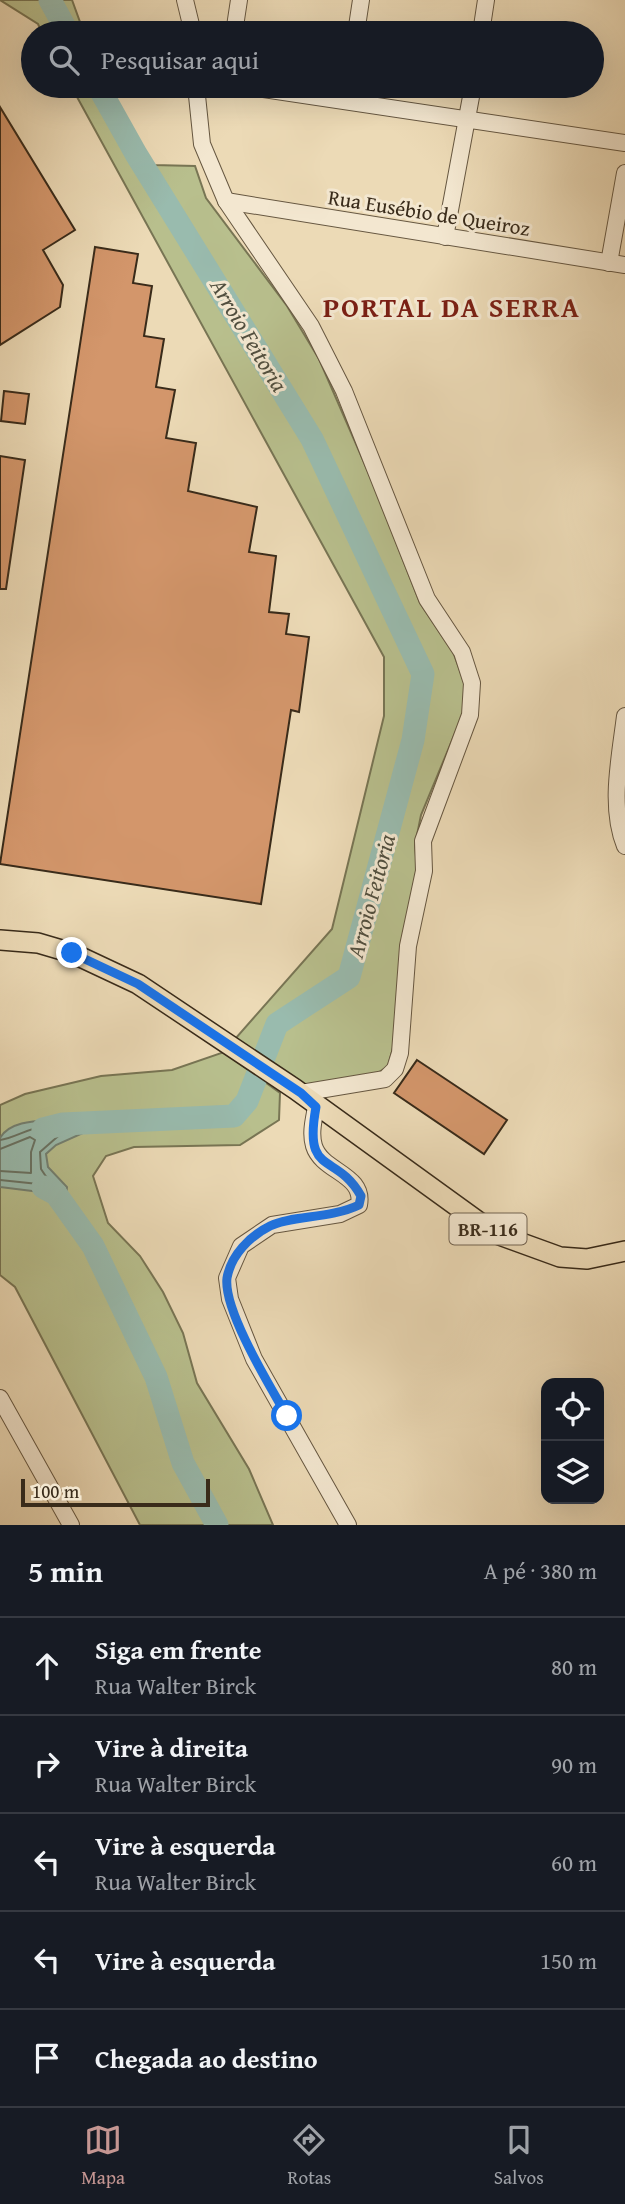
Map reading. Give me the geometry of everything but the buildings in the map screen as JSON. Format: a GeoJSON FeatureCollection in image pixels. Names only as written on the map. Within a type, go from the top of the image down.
{"type":"FeatureCollection","features":[{"type":"Feature","properties":{"kind":"main road","name":"BR-116"},"geometry":{"type":"LineString","coordinates":[[0,940],[38,943],[72,953],[138,984],[298,1091],[316,1107],[494,1233],[560,1257],[587,1259],[625,1251]]}},
{"type":"Feature","properties":{"kind":"street"},"geometry":{"type":"LineString","coordinates":[[184,0],[190,21]]}},
{"type":"Feature","properties":{"kind":"street"},"geometry":{"type":"LineString","coordinates":[[236,21],[239,0]]}},
{"type":"Feature","properties":{"kind":"street"},"geometry":{"type":"LineString","coordinates":[[358,21],[361,0]]}},
{"type":"Feature","properties":{"kind":"street"},"geometry":{"type":"LineString","coordinates":[[483,21],[486,0]]}},
{"type":"Feature","properties":{"kind":"street"},"geometry":{"type":"LineString","coordinates":[[197,98],[202,144],[226,201],[311,326],[344,391],[427,599],[462,652],[471,683],[470,715],[424,841],[424,871],[408,946],[400,1053],[395,1069],[385,1079],[298,1091]]}},
{"type":"Feature","properties":{"kind":"street"},"geometry":{"type":"LineString","coordinates":[[365,98],[468,121],[625,143]]}},
{"type":"Feature","properties":{"kind":"street"},"geometry":{"type":"LineString","coordinates":[[444,237],[471,98]]}},
{"type":"Feature","properties":{"kind":"street"},"geometry":{"type":"LineString","coordinates":[[617,264],[625,173]]}},
{"type":"Feature","properties":{"kind":"street","name":"Rua Eusébio de Queiroz"},"geometry":{"type":"LineString","coordinates":[[226,201],[617,264]]}},
{"type":"Feature","properties":{"kind":"street"},"geometry":{"type":"LineString","coordinates":[[625,716],[619,766],[618,814],[618,826],[625,846]]}},
{"type":"Feature","properties":{"kind":"street"},"geometry":{"type":"LineString","coordinates":[[316,1107],[314,1146],[320,1159],[354,1184],[361,1196],[359,1205],[340,1214],[272,1225],[242,1246],[227,1278],[230,1299],[254,1359],[348,1525]]}},
{"type":"Feature","properties":{"kind":"street"},"geometry":{"type":"LineString","coordinates":[[0,1398],[71,1525]]}},
{"type":"Feature","properties":{"kind":"green space"},"geometry":{"type":"Polygon","coordinates":[[[0,0],[72,0],[80,21],[33,21],[0,0]]]}},
{"type":"Feature","properties":{"kind":"green space"},"geometry":{"type":"Polygon","coordinates":[[[78,98],[113,98],[141,154],[153,165],[195,166],[206,198],[287,306],[319,359],[373,483],[420,603],[453,652],[465,684],[463,714],[421,815],[415,845],[417,867],[403,952],[396,1037],[388,1066],[372,1077],[300,1085],[235,1039],[332,929],[384,716],[384,657],[78,98]]]}},
{"type":"Feature","properties":{"kind":"green space"},"geometry":{"type":"Polygon","coordinates":[[[224,1052],[280,1093],[279,1120],[240,1145],[134,1147],[106,1156],[93,1176],[108,1223],[140,1256],[163,1292],[183,1333],[197,1383],[249,1469],[273,1525],[140,1525],[15,1287],[0,1275],[0,1105],[25,1094],[101,1076],[172,1070],[224,1052]]]}},
{"type":"Feature","properties":{"kind":"water"},"geometry":{"type":"Polygon","coordinates":[[[53,1120],[86,1123],[92,1129],[56,1145],[46,1154],[48,1167],[67,1187],[65,1208],[56,1194],[0,1187],[0,1138],[4,1132],[17,1125],[53,1120]]]}},
{"type":"Feature","properties":{"kind":"waterway","name":"Arroio Feitoria"},"geometry":{"type":"LineString","coordinates":[[50,0],[61,21]]}},
{"type":"Feature","properties":{"kind":"waterway","name":"Arroio Feitoria"},"geometry":{"type":"LineString","coordinates":[[43,1129],[63,1124],[234,1116],[247,1101],[277,1024],[349,977],[413,740],[423,674],[312,439],[136,154],[105,98]]}},
{"type":"Feature","properties":{"kind":"waterway","name":"Arroio Feitoria"},"geometry":{"type":"LineString","coordinates":[[43,1187],[56,1194],[93,1246],[156,1377],[183,1463],[217,1525]]}},
{"type":"Feature","properties":{"kind":"district","name":"PORTAL DA SERRA"},"geometry":{"type":"Point","coordinates":[452,307]}},
{"type":"Feature","properties":{"kind":"route"},"geometry":{"type":"LineString","coordinates":[[72,953],[138,984],[301,1093],[316,1107],[312,1128],[314,1146],[320,1159],[341,1172],[354,1184],[361,1196],[359,1205],[340,1214],[272,1225],[242,1246],[227,1278],[230,1299],[254,1359],[287,1416]]}}]}
